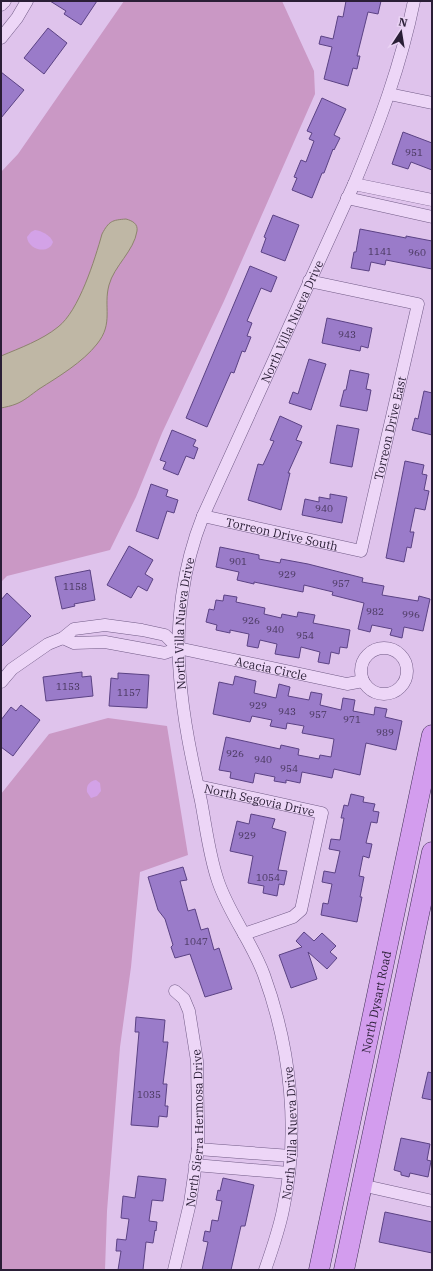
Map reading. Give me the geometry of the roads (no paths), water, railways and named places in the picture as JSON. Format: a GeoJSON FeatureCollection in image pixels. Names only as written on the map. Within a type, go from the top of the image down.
{"type":"FeatureCollection","features":[{"type":"Feature","properties":{"kind":"main road","name":"North Dysart Road"},"geometry":{"type":"LineString","coordinates":[[319,1270],[432,735]]}},
{"type":"Feature","properties":{"kind":"main road","name":"North Dysart Road"},"geometry":{"type":"LineString","coordinates":[[344,1270],[432,852]]}},
{"type":"Feature","properties":{"kind":"street"},"geometry":{"type":"LineString","coordinates":[[1,5],[5,1]]}},
{"type":"Feature","properties":{"kind":"street"},"geometry":{"type":"LineString","coordinates":[[1,38],[17,18],[27,1]]}},
{"type":"Feature","properties":{"kind":"street","name":"North Villa Nueva Drive"},"geometry":{"type":"LineString","coordinates":[[265,1270],[283,1211],[289,1173],[291,1104],[287,1070],[279,1027],[264,974],[225,898],[218,880],[183,708],[178,648],[183,589],[195,539],[203,516],[354,184],[373,138],[390,94],[404,47],[414,1]]}},
{"type":"Feature","properties":{"kind":"street"},"geometry":{"type":"LineString","coordinates":[[390,94],[432,103]]}},
{"type":"Feature","properties":{"kind":"street"},"geometry":{"type":"LineString","coordinates":[[354,184],[432,200]]}},
{"type":"Feature","properties":{"kind":"street"},"geometry":{"type":"LineString","coordinates":[[347,198],[432,217]]}},
{"type":"Feature","properties":{"kind":"street","name":"Torreon Drive East"},"geometry":{"type":"LineString","coordinates":[[309,282],[418,304],[361,551]]}},
{"type":"Feature","properties":{"kind":"street","name":"Torreon Drive South"},"geometry":{"type":"LineString","coordinates":[[203,516],[361,551]]}},
{"type":"Feature","properties":{"kind":"street"},"geometry":{"type":"LineString","coordinates":[[1,682],[12,669],[48,644],[63,638],[74,629],[105,625],[142,630],[165,635],[178,648],[165,653],[105,642],[74,643],[63,638]]}},
{"type":"Feature","properties":{"kind":"street","name":"Acacia Circle"},"geometry":{"type":"LineString","coordinates":[[178,648],[348,684],[363,680]]}},
{"type":"Feature","properties":{"kind":"street","name":"North Segovia Drive"},"geometry":{"type":"LineString","coordinates":[[198,786],[322,813],[301,910],[294,917],[244,934]]}},
{"type":"Feature","properties":{"kind":"street","name":"North Sierra Hermosa Drive"},"geometry":{"type":"LineString","coordinates":[[174,1270],[190,1203],[198,1149],[197,1061],[189,1011],[184,999],[175,991]]}},
{"type":"Feature","properties":{"kind":"street"},"geometry":{"type":"LineString","coordinates":[[198,1149],[290,1156]]}},
{"type":"Feature","properties":{"kind":"street"},"geometry":{"type":"LineString","coordinates":[[196,1165],[289,1173]]}},
{"type":"Feature","properties":{"kind":"street"},"geometry":{"type":"LineString","coordinates":[[361,1185],[432,1201]]}}]}
